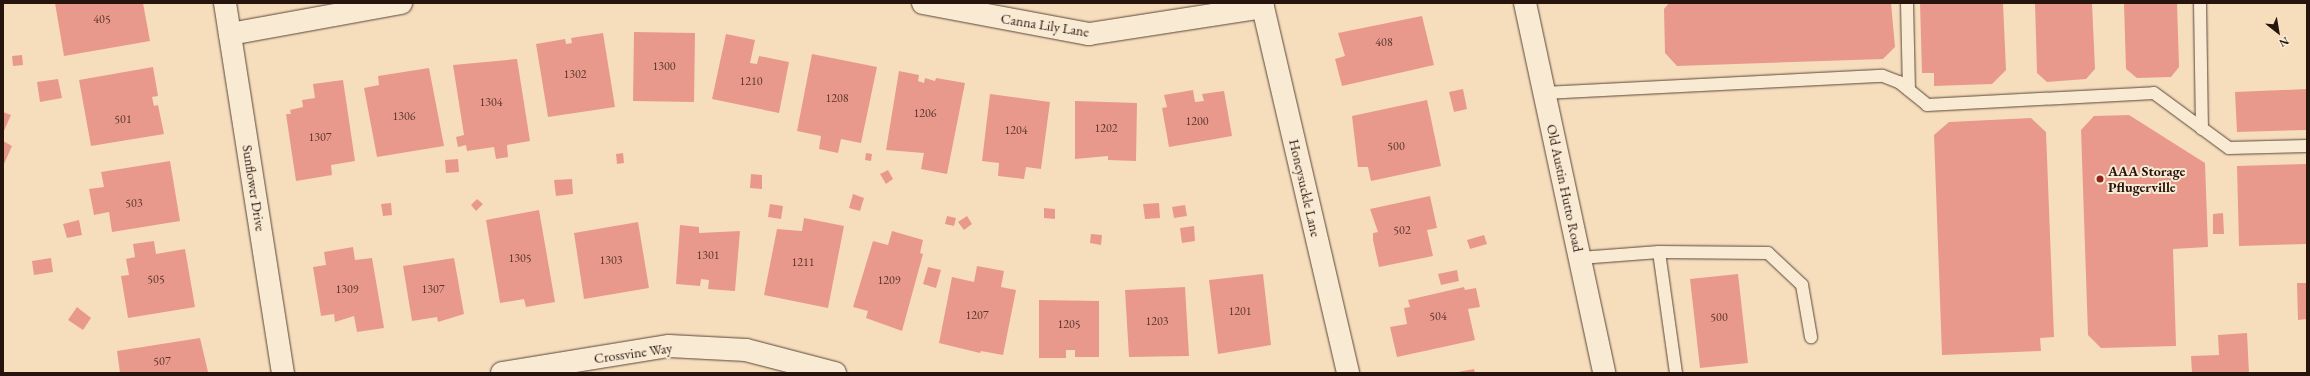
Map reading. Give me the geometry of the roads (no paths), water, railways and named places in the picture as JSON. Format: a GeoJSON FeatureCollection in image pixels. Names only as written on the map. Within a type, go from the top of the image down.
{"type":"FeatureCollection","features":[{"type":"Feature","properties":{"kind":"street","name":"Sunflower Drive"},"geometry":{"type":"LineString","coordinates":[[225,3],[283,373]]}},
{"type":"Feature","properties":{"kind":"street"},"geometry":{"type":"LineString","coordinates":[[230,34],[401,3]]}},
{"type":"Feature","properties":{"kind":"street","name":"Canna Lily Lane"},"geometry":{"type":"LineString","coordinates":[[923,3],[1090,34],[1263,5]]}},
{"type":"Feature","properties":{"kind":"street","name":"Old Austin Hutto Road"},"geometry":{"type":"LineString","coordinates":[[1525,3],[1604,373]]}},
{"type":"Feature","properties":{"kind":"street","name":"Honeysuckle Lane"},"geometry":{"type":"LineString","coordinates":[[1263,5],[1348,373]]}},
{"type":"Feature","properties":{"kind":"street","name":"Crossvine Way"},"geometry":{"type":"LineString","coordinates":[[502,373],[669,346],[746,350],[835,373]]}},
{"type":"Feature","properties":{"kind":"lane"},"geometry":{"type":"LineString","coordinates":[[1907,3],[1909,90]]}},
{"type":"Feature","properties":{"kind":"lane"},"geometry":{"type":"LineString","coordinates":[[2200,3],[2202,129]]}},
{"type":"Feature","properties":{"kind":"lane"},"geometry":{"type":"LineString","coordinates":[[1544,93],[1883,76],[1909,90],[1927,105],[2154,92],[2172,102],[2202,129],[2229,148],[2307,146]]}},
{"type":"Feature","properties":{"kind":"lane"},"geometry":{"type":"LineString","coordinates":[[1658,252],[1676,373]]}},
{"type":"Feature","properties":{"kind":"lane"},"geometry":{"type":"LineString","coordinates":[[1580,258],[1658,252],[1768,253],[1802,285],[1811,337]]}},
{"type":"Feature","properties":{"kind":"place","name":"AAA Storage Pflugerville"},"geometry":{"type":"Point","coordinates":[2100,179]}}]}
